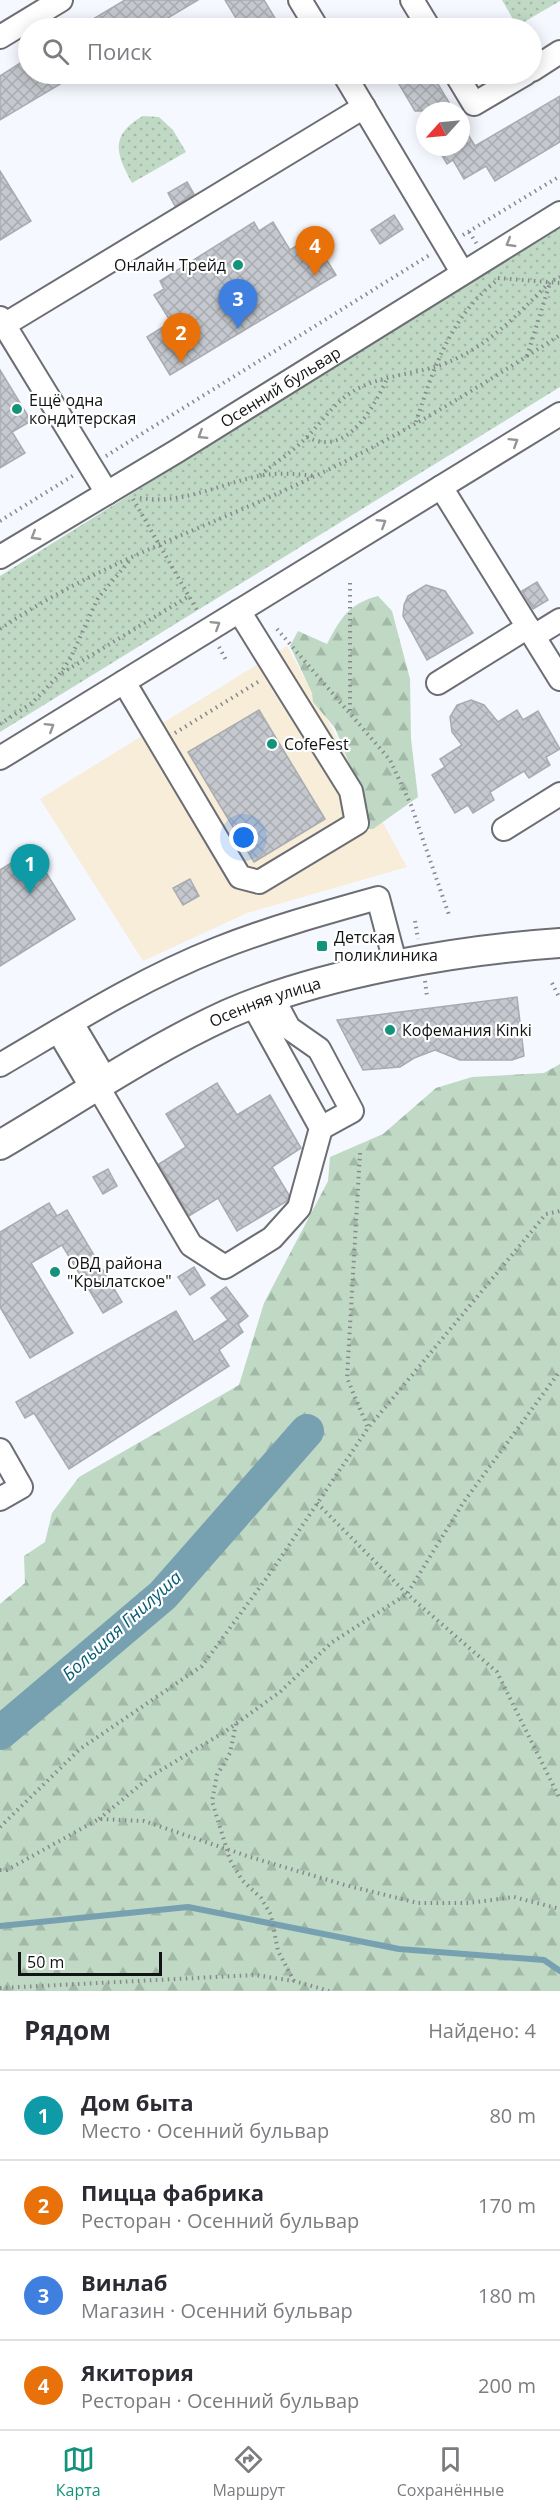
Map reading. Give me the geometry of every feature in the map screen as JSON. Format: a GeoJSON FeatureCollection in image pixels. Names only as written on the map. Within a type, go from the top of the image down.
{"type":"FeatureCollection","features":[{"type":"Feature","properties":{"kind":"main road","name":"Осенняя улица"},"geometry":{"type":"LineString","coordinates":[[0,1145],[198,1029],[263,1001],[330,981],[396,966],[460,954],[560,943]]}},
{"type":"Feature","properties":{"kind":"street"},"geometry":{"type":"LineString","coordinates":[[31,18],[61,0]]}},
{"type":"Feature","properties":{"kind":"street"},"geometry":{"type":"LineString","coordinates":[[300,0],[311,18]]}},
{"type":"Feature","properties":{"kind":"street"},"geometry":{"type":"LineString","coordinates":[[0,37],[18,26]]}},
{"type":"Feature","properties":{"kind":"street"},"geometry":{"type":"LineString","coordinates":[[542,63],[560,52]]}},
{"type":"Feature","properties":{"kind":"street"},"geometry":{"type":"LineString","coordinates":[[350,84],[462,272]]}},
{"type":"Feature","properties":{"kind":"street"},"geometry":{"type":"LineString","coordinates":[[462,84],[474,104],[508,84]]}},
{"type":"Feature","properties":{"kind":"street"},"geometry":{"type":"LineString","coordinates":[[107,493],[2,322],[364,107]]}},
{"type":"Feature","properties":{"kind":"street","name":"Осенний бульвар"},"geometry":{"type":"LineString","coordinates":[[0,557],[560,213]]}},
{"type":"Feature","properties":{"kind":"street"},"geometry":{"type":"LineString","coordinates":[[0,758],[560,414]]}},
{"type":"Feature","properties":{"kind":"street"},"geometry":{"type":"LineString","coordinates":[[441,487],[560,679]]}},
{"type":"Feature","properties":{"kind":"street"},"geometry":{"type":"LineString","coordinates":[[124,682],[240,877],[259,882],[357,823],[351,791],[239,611]]}},
{"type":"Feature","properties":{"kind":"street"},"geometry":{"type":"LineString","coordinates":[[438,683],[531,632],[560,620]]}},
{"type":"Feature","properties":{"kind":"street"},"geometry":{"type":"LineString","coordinates":[[504,829],[560,794]]}},
{"type":"Feature","properties":{"kind":"street"},"geometry":{"type":"LineString","coordinates":[[0,1065],[111,1000],[216,949],[282,925],[378,898],[396,966]]}},
{"type":"Feature","properties":{"kind":"street"},"geometry":{"type":"LineString","coordinates":[[65,1027],[191,1245],[225,1267],[272,1238],[299,1208],[321,1128],[263,1001]]}},
{"type":"Feature","properties":{"kind":"street"},"geometry":{"type":"LineString","coordinates":[[263,1001],[289,1028],[319,1050],[352,1111],[321,1128]]}},
{"type":"Feature","properties":{"kind":"street"},"geometry":{"type":"LineString","coordinates":[[0,1450],[21,1487],[0,1499]]}},
{"type":"Feature","properties":{"kind":"path"},"geometry":{"type":"LineString","coordinates":[[0,521],[560,176]]}},
{"type":"Feature","properties":{"kind":"path"},"geometry":{"type":"LineString","coordinates":[[416,423],[448,337],[478,296],[498,277],[560,283]]}},
{"type":"Feature","properties":{"kind":"path"},"geometry":{"type":"LineString","coordinates":[[260,476],[307,437],[328,411],[358,388],[458,358],[497,335],[550,282],[560,277]]}},
{"type":"Feature","properties":{"kind":"path"},"geometry":{"type":"LineString","coordinates":[[526,358],[550,282]]}},
{"type":"Feature","properties":{"kind":"path"},"geometry":{"type":"LineString","coordinates":[[0,629],[33,606],[133,557],[316,476],[416,423],[526,358],[560,335]]}},
{"type":"Feature","properties":{"kind":"path"},"geometry":{"type":"LineString","coordinates":[[307,437],[315,441],[333,442],[347,435],[370,411],[387,378]]}},
{"type":"Feature","properties":{"kind":"path"},"geometry":{"type":"LineString","coordinates":[[226,660],[131,496],[149,499],[191,496],[260,476],[286,473],[316,476]]}},
{"type":"Feature","properties":{"kind":"path"},"geometry":{"type":"LineString","coordinates":[[0,724],[32,703],[59,675],[70,659],[98,598],[133,557]]}},
{"type":"Feature","properties":{"kind":"path"},"geometry":{"type":"LineString","coordinates":[[350,583],[350,716]]}},
{"type":"Feature","properties":{"kind":"path"},"geometry":{"type":"LineString","coordinates":[[59,675],[189,596]]}},
{"type":"Feature","properties":{"kind":"path"},"geometry":{"type":"LineString","coordinates":[[277,629],[390,760],[411,805],[449,915]]}},
{"type":"Feature","properties":{"kind":"path"},"geometry":{"type":"LineString","coordinates":[[160,743],[277,670]]}},
{"type":"Feature","properties":{"kind":"path"},"geometry":{"type":"LineString","coordinates":[[552,983],[560,999]]}},
{"type":"Feature","properties":{"kind":"path"},"geometry":{"type":"LineString","coordinates":[[360,1153],[347,1378],[368,1428]]}},
{"type":"Feature","properties":{"kind":"path"},"geometry":{"type":"LineString","coordinates":[[0,1827],[80,1749],[202,1666],[368,1428],[546,1214],[560,1211]]}},
{"type":"Feature","properties":{"kind":"path"},"geometry":{"type":"LineString","coordinates":[[0,1870],[7,1870],[99,1819],[151,1776],[236,1723],[280,1692],[331,1643],[407,1594],[463,1503],[560,1371]]}},
{"type":"Feature","properties":{"kind":"path"},"geometry":{"type":"LineString","coordinates":[[317,1503],[407,1594],[497,1672],[560,1799]]}},
{"type":"Feature","properties":{"kind":"path"},"geometry":{"type":"LineString","coordinates":[[236,1723],[230,1753],[217,1774],[212,1802],[227,1849],[242,1880],[261,1898],[270,1915],[278,1951],[294,1981]]}},
{"type":"Feature","properties":{"kind":"path"},"geometry":{"type":"LineString","coordinates":[[99,1819],[144,1821],[345,1886],[418,1903],[469,1903],[514,1897],[560,1909]]}},
{"type":"Feature","properties":{"kind":"path"},"geometry":{"type":"LineString","coordinates":[[0,1988],[255,1975],[294,1981],[329,1991]]}},
{"type":"Feature","properties":{"kind":"shaded area"},"geometry":{"type":"Polygon","coordinates":[[[287,646],[407,867],[247,913],[143,961],[40,799],[287,646]]]}},
{"type":"Feature","properties":{"kind":"green space"},"geometry":{"type":"Polygon","coordinates":[[[502,0],[560,0],[531,18],[512,18],[502,0]]]}},
{"type":"Feature","properties":{"kind":"green space"},"geometry":{"type":"Polygon","coordinates":[[[143,116],[159,117],[173,130],[186,152],[132,183],[119,154],[120,138],[132,123],[143,116]]]}},
{"type":"Feature","properties":{"kind":"green space"},"geometry":{"type":"Polygon","coordinates":[[[560,226],[560,387],[0,732],[0,576],[560,226]]]}},
{"type":"Feature","properties":{"kind":"green space"},"geometry":{"type":"Polygon","coordinates":[[[378,596],[392,611],[410,679],[411,739],[418,797],[373,829],[362,829],[368,810],[335,728],[313,702],[312,693],[290,646],[298,631],[327,644],[346,613],[359,603],[378,596]]]}},
{"type":"Feature","properties":{"kind":"green space"},"geometry":{"type":"Polygon","coordinates":[[[560,1064],[560,1991],[0,1991],[0,1604],[25,1583],[24,1556],[45,1542],[52,1513],[79,1477],[239,1385],[264,1303],[328,1181],[330,1157],[383,1134],[436,1088],[472,1077],[544,1073],[560,1064]]]}},
{"type":"Feature","properties":{"kind":"building"},"geometry":{"type":"Polygon","coordinates":[[[125,0],[198,0],[168,18],[95,18],[125,0]]]}},
{"type":"Feature","properties":{"kind":"building"},"geometry":{"type":"Polygon","coordinates":[[[225,0],[264,0],[275,18],[236,18],[225,0]]]}},
{"type":"Feature","properties":{"kind":"building"},"geometry":{"type":"Polygon","coordinates":[[[18,64],[18,84],[60,84],[0,120],[0,76],[18,64]]]}},
{"type":"Feature","properties":{"kind":"building"},"geometry":{"type":"Polygon","coordinates":[[[399,84],[438,84],[449,102],[416,102],[416,111],[399,84]]]}},
{"type":"Feature","properties":{"kind":"building"},"geometry":{"type":"Polygon","coordinates":[[[560,96],[560,142],[495,181],[486,166],[464,179],[453,160],[447,164],[442,156],[470,156],[470,138],[475,146],[560,96]]]}},
{"type":"Feature","properties":{"kind":"building"},"geometry":{"type":"Polygon","coordinates":[[[0,171],[31,221],[0,240],[0,171]]]}},
{"type":"Feature","properties":{"kind":"building"},"geometry":{"type":"Polygon","coordinates":[[[187,182],[194,194],[175,206],[168,193],[187,182]]]}},
{"type":"Feature","properties":{"kind":"building"},"geometry":{"type":"Polygon","coordinates":[[[394,215],[403,229],[380,244],[371,230],[394,215]]]}},
{"type":"Feature","properties":{"kind":"building"},"geometry":{"type":"Polygon","coordinates":[[[254,222],[259,231],[273,222],[290,250],[312,236],[336,275],[170,375],[147,337],[171,322],[154,295],[164,289],[160,281],[254,222]]]}},
{"type":"Feature","properties":{"kind":"building"},"geometry":{"type":"Polygon","coordinates":[[[0,370],[31,421],[12,432],[25,453],[0,468],[0,370]]]}},
{"type":"Feature","properties":{"kind":"building"},"geometry":{"type":"Polygon","coordinates":[[[537,582],[548,600],[533,609],[522,591],[537,582]]]}},
{"type":"Feature","properties":{"kind":"building"},"geometry":{"type":"Polygon","coordinates":[[[426,585],[445,591],[473,633],[427,660],[403,616],[408,596],[426,585]]]}},
{"type":"Feature","properties":{"kind":"building"},"geometry":{"type":"Polygon","coordinates":[[[471,700],[484,705],[498,722],[517,710],[523,720],[538,711],[560,749],[546,757],[550,765],[529,778],[524,771],[490,792],[494,800],[473,813],[468,805],[455,813],[432,775],[445,767],[440,759],[462,745],[452,732],[450,717],[457,705],[471,700]]]}},
{"type":"Feature","properties":{"kind":"building"},"geometry":{"type":"Polygon","coordinates":[[[259,710],[325,819],[254,862],[188,752],[259,710]]]}},
{"type":"Feature","properties":{"kind":"building"},"geometry":{"type":"Polygon","coordinates":[[[32,850],[75,919],[0,966],[0,870],[32,850]]]}},
{"type":"Feature","properties":{"kind":"building"},"geometry":{"type":"Polygon","coordinates":[[[190,879],[199,896],[183,905],[173,888],[190,879]]]}},
{"type":"Feature","properties":{"kind":"building"},"geometry":{"type":"Polygon","coordinates":[[[517,997],[524,1056],[512,1060],[460,1060],[435,1050],[414,1058],[400,1067],[363,1070],[337,1020],[517,997]]]}},
{"type":"Feature","properties":{"kind":"building"},"geometry":{"type":"Polygon","coordinates":[[[217,1083],[237,1115],[270,1095],[301,1148],[272,1167],[289,1195],[287,1201],[237,1231],[218,1198],[189,1216],[159,1164],[186,1147],[166,1114],[217,1083]]]}},
{"type":"Feature","properties":{"kind":"building"},"geometry":{"type":"Polygon","coordinates":[[[108,1169],[117,1186],[103,1194],[93,1177],[108,1169]]]}},
{"type":"Feature","properties":{"kind":"building"},"geometry":{"type":"Polygon","coordinates":[[[49,1203],[57,1216],[67,1210],[122,1302],[103,1313],[62,1245],[31,1263],[73,1333],[30,1358],[0,1307],[0,1232],[49,1203]]]}},
{"type":"Feature","properties":{"kind":"building"},"geometry":{"type":"Polygon","coordinates":[[[194,1267],[205,1285],[190,1295],[178,1277],[194,1267]]]}},
{"type":"Feature","properties":{"kind":"building"},"geometry":{"type":"Polygon","coordinates":[[[226,1287],[248,1316],[238,1324],[243,1332],[219,1350],[229,1366],[69,1469],[34,1413],[25,1418],[16,1402],[176,1311],[194,1342],[228,1320],[211,1298],[226,1287]]]}},
{"type":"Feature","properties":{"kind":"waterway","name":"Большая Гнилуша"},"geometry":{"type":"LineString","coordinates":[[0,1733],[163,1595],[307,1431]]}},
{"type":"Feature","properties":{"kind":"waterway"},"geometry":{"type":"LineString","coordinates":[[0,1926],[188,1907],[399,1949],[544,1960],[560,1971]]}},
{"type":"Feature","properties":{"kind":"place","name":"Онлайн Трейд"},"geometry":{"type":"Point","coordinates":[238,265]}},
{"type":"Feature","properties":{"kind":"place","name":"Якитория"},"geometry":{"type":"Point","coordinates":[315,276]}},
{"type":"Feature","properties":{"kind":"place","name":"Винлаб"},"geometry":{"type":"Point","coordinates":[238,329]}},
{"type":"Feature","properties":{"kind":"place","name":"Пицца фабрика"},"geometry":{"type":"Point","coordinates":[181,363]}},
{"type":"Feature","properties":{"kind":"place","name":"Ещё одна кондитерская"},"geometry":{"type":"Point","coordinates":[17,409]}},
{"type":"Feature","properties":{"kind":"place","name":"CofeFest"},"geometry":{"type":"Point","coordinates":[272,744]}},
{"type":"Feature","properties":{"kind":"place","name":"Дом быта"},"geometry":{"type":"Point","coordinates":[30,894]}},
{"type":"Feature","properties":{"kind":"place","name":"Детская поликлиника"},"geometry":{"type":"Point","coordinates":[322,946]}},
{"type":"Feature","properties":{"kind":"place","name":"Кофемания Kinki"},"geometry":{"type":"Point","coordinates":[390,1030]}},
{"type":"Feature","properties":{"kind":"place","name":"ОВД района \"Крылатское\""},"geometry":{"type":"Point","coordinates":[55,1272]}}]}
